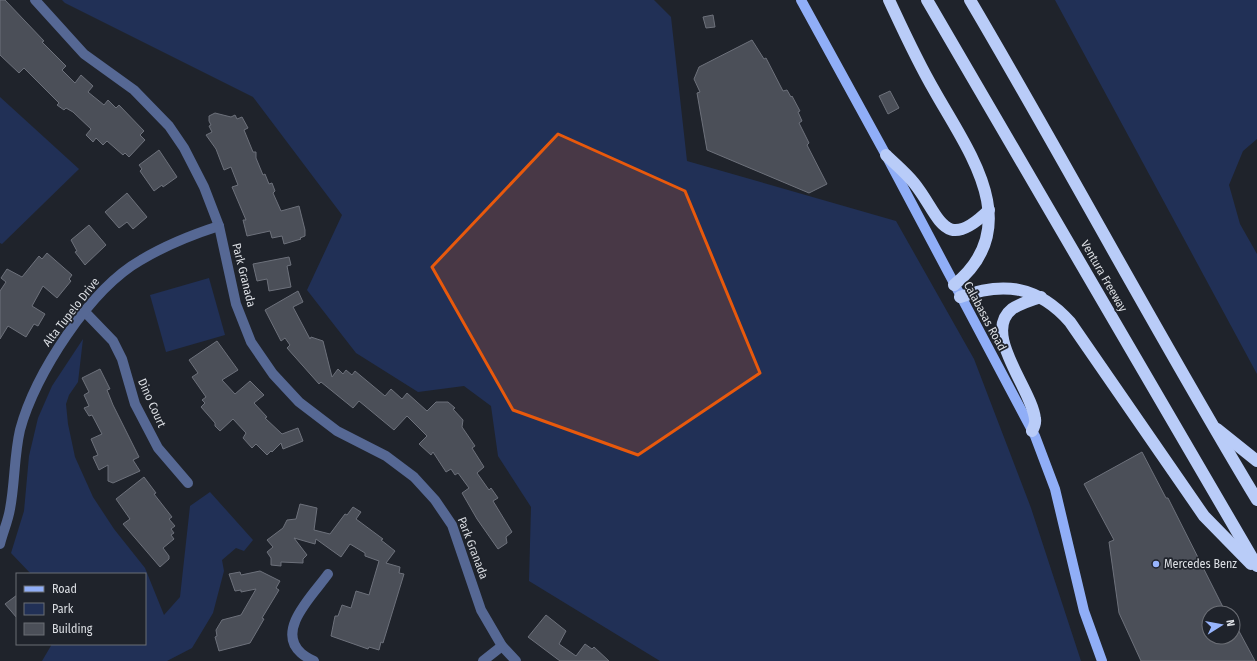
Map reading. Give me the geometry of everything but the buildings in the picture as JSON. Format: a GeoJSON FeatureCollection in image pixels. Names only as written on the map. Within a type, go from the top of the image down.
{"type":"FeatureCollection","features":[{"type":"Feature","properties":{"kind":"highway"},"geometry":{"type":"LineString","coordinates":[[889,0],[916,59],[976,165],[986,190],[990,210],[984,245],[967,274],[954,285]]}},
{"type":"Feature","properties":{"kind":"highway","name":"Ventura Freeway"},"geometry":{"type":"LineString","coordinates":[[927,0],[1257,566]]}},
{"type":"Feature","properties":{"kind":"highway","name":"Ventura Freeway"},"geometry":{"type":"LineString","coordinates":[[970,0],[1026,96],[1211,424],[1257,500]]}},
{"type":"Feature","properties":{"kind":"highway"},"geometry":{"type":"LineString","coordinates":[[886,155],[914,184],[934,216],[947,228],[958,230],[967,228],[990,210]]}},
{"type":"Feature","properties":{"kind":"highway"},"geometry":{"type":"LineString","coordinates":[[960,297],[977,291],[1008,288],[1022,290],[1041,297],[1058,308],[1070,322],[1204,516],[1257,571]]}},
{"type":"Feature","properties":{"kind":"highway"},"geometry":{"type":"LineString","coordinates":[[1032,431],[1036,421],[1033,408],[1005,347],[1001,329],[1003,320],[1011,310],[1020,304],[1041,297]]}},
{"type":"Feature","properties":{"kind":"highway"},"geometry":{"type":"LineString","coordinates":[[1211,424],[1257,461]]}},
{"type":"Feature","properties":{"kind":"main road","name":"Calabasas Road"},"geometry":{"type":"LineString","coordinates":[[801,0],[886,155],[1032,431],[1055,489],[1084,611],[1102,661]]}},
{"type":"Feature","properties":{"kind":"street","name":"Park Granada"},"geometry":{"type":"LineString","coordinates":[[35,0],[84,54],[134,90],[169,126],[184,148],[204,187],[219,226],[236,304],[251,342],[273,374],[299,402],[337,431],[386,456],[414,477],[435,500],[452,525],[481,610],[502,646],[516,661]]}},
{"type":"Feature","properties":{"kind":"street","name":"Alta Tupelo Drive"},"geometry":{"type":"LineString","coordinates":[[0,544],[10,509],[20,430],[43,371],[68,334],[111,282],[140,260],[186,237],[219,226]]}},
{"type":"Feature","properties":{"kind":"street","name":"Dino Court"},"geometry":{"type":"LineString","coordinates":[[85,312],[113,341],[122,358],[136,404],[158,448],[188,483]]}},
{"type":"Feature","properties":{"kind":"street"},"geometry":{"type":"LineString","coordinates":[[314,661],[301,653],[292,640],[291,626],[328,574]]}},
{"type":"Feature","properties":{"kind":"street"},"geometry":{"type":"LineString","coordinates":[[483,661],[502,646]]}},
{"type":"Feature","properties":{"kind":"highlighted area"},"geometry":{"type":"Polygon","coordinates":[[[558,134],[685,191],[760,373],[638,455],[513,410],[432,267],[558,134]]]}},
{"type":"Feature","properties":{"kind":"green space"},"geometry":{"type":"Polygon","coordinates":[[[62,0],[654,0],[671,17],[687,161],[896,221],[974,359],[1031,508],[1081,661],[660,661],[529,581],[531,507],[498,456],[491,406],[464,386],[418,392],[356,353],[307,290],[342,215],[253,97],[65,3],[62,0]]]}},
{"type":"Feature","properties":{"kind":"green space"},"geometry":{"type":"Polygon","coordinates":[[[1055,0],[1257,0],[1257,139],[1243,151],[1229,185],[1240,224],[1257,254],[1257,374],[1055,0]]]}},
{"type":"Feature","properties":{"kind":"green space"},"geometry":{"type":"Polygon","coordinates":[[[0,97],[79,169],[2,244],[0,243],[0,97]]]}},
{"type":"Feature","properties":{"kind":"green space"},"geometry":{"type":"Polygon","coordinates":[[[209,278],[225,335],[166,352],[150,295],[209,278]]]}},
{"type":"Feature","properties":{"kind":"green space"},"geometry":{"type":"Polygon","coordinates":[[[83,339],[78,382],[69,395],[66,404],[68,424],[75,457],[93,497],[114,529],[145,568],[164,615],[180,597],[190,506],[210,492],[253,540],[244,551],[236,548],[222,560],[224,571],[213,613],[192,648],[167,661],[42,661],[51,645],[146,645],[146,573],[30,573],[11,553],[24,511],[29,456],[38,418],[52,386],[83,339]]]}},
{"type":"Feature","properties":{"kind":"place","name":"Mercedes Benz"},"geometry":{"type":"Point","coordinates":[1156,564]}}]}
